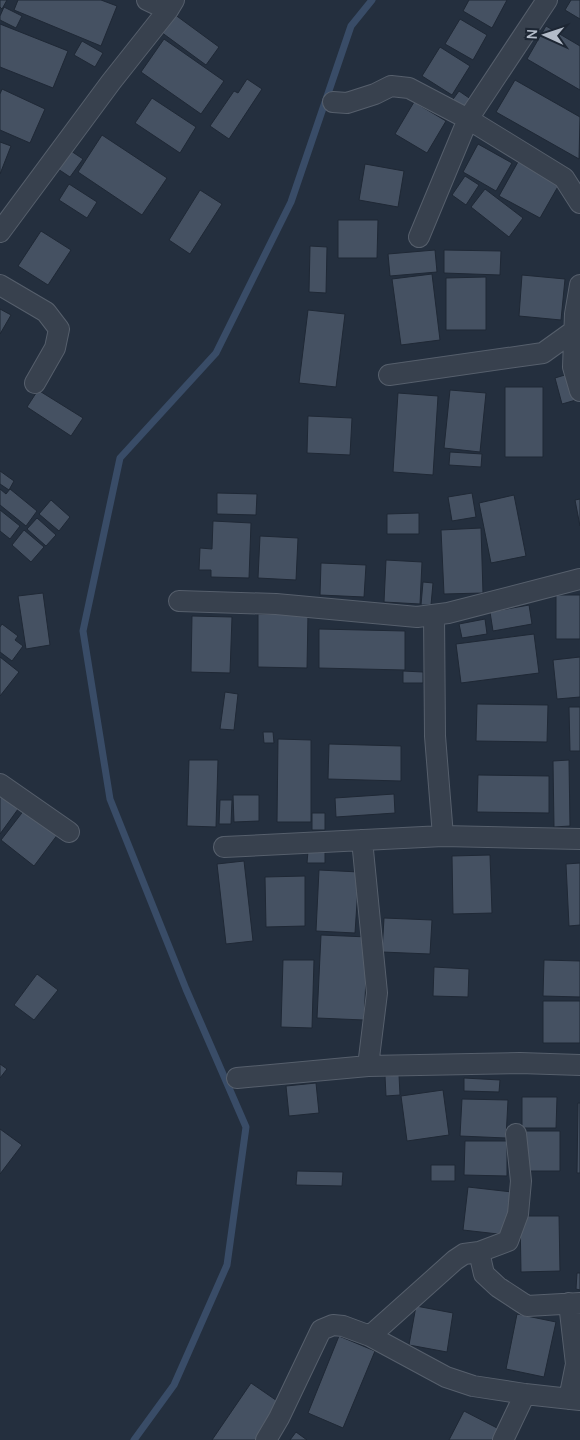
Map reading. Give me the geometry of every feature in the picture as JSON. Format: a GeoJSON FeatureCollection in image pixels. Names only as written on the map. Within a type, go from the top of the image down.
{"type":"FeatureCollection","features":[{"type":"Feature","properties":{"kind":"street"},"geometry":{"type":"LineString","coordinates":[[0,232],[111,82],[171,5],[147,0]]}},
{"type":"Feature","properties":{"kind":"street"},"geometry":{"type":"LineString","coordinates":[[419,237],[468,120],[547,0]]}},
{"type":"Feature","properties":{"kind":"street"},"geometry":{"type":"LineString","coordinates":[[333,102],[347,104],[391,86],[408,88],[468,120],[564,178],[580,201]]}},
{"type":"Feature","properties":{"kind":"street"},"geometry":{"type":"LineString","coordinates":[[0,285],[46,312],[60,329],[55,348],[35,384]]}},
{"type":"Feature","properties":{"kind":"street"},"geometry":{"type":"LineString","coordinates":[[580,285],[575,314],[576,366],[580,392]]}},
{"type":"Feature","properties":{"kind":"street"},"geometry":{"type":"LineString","coordinates":[[389,375],[543,353],[575,330]]}},
{"type":"Feature","properties":{"kind":"street"},"geometry":{"type":"LineString","coordinates":[[543,353],[576,366]]}},
{"type":"Feature","properties":{"kind":"street"},"geometry":{"type":"LineString","coordinates":[[179,601],[276,604],[417,617],[448,614],[580,579]]}},
{"type":"Feature","properties":{"kind":"street"},"geometry":{"type":"LineString","coordinates":[[434,615],[435,736],[443,836]]}},
{"type":"Feature","properties":{"kind":"street"},"geometry":{"type":"LineString","coordinates":[[0,784],[69,832]]}},
{"type":"Feature","properties":{"kind":"street"},"geometry":{"type":"LineString","coordinates":[[224,848],[443,836],[580,839]]}},
{"type":"Feature","properties":{"kind":"street"},"geometry":{"type":"LineString","coordinates":[[362,840],[377,993],[368,1066]]}},
{"type":"Feature","properties":{"kind":"street"},"geometry":{"type":"LineString","coordinates":[[238,1078],[368,1066],[520,1063],[580,1065]]}},
{"type":"Feature","properties":{"kind":"street"},"geometry":{"type":"LineString","coordinates":[[370,1336],[455,1260],[464,1254],[478,1252],[508,1241],[518,1214],[521,1181],[516,1134]]}},
{"type":"Feature","properties":{"kind":"street"},"geometry":{"type":"LineString","coordinates":[[266,1440],[279,1418],[321,1330],[333,1325],[343,1326],[370,1336],[446,1378],[473,1386],[575,1400],[574,1303],[527,1306],[498,1287],[484,1274],[478,1252]]}},
{"type":"Feature","properties":{"kind":"street"},"geometry":{"type":"LineString","coordinates":[[504,1440],[526,1394]]}},
{"type":"Feature","properties":{"kind":"building"},"geometry":{"type":"Polygon","coordinates":[[[0,0],[7,0],[2,9],[0,7],[0,0]]]}},
{"type":"Feature","properties":{"kind":"building"},"geometry":{"type":"Polygon","coordinates":[[[18,0],[101,0],[117,6],[101,46],[14,10],[18,0]]]}},
{"type":"Feature","properties":{"kind":"building"},"geometry":{"type":"Polygon","coordinates":[[[469,0],[507,0],[492,28],[463,11],[469,0]]]}},
{"type":"Feature","properties":{"kind":"building"},"geometry":{"type":"Polygon","coordinates":[[[571,0],[580,0],[580,19],[565,10],[571,0]]]}},
{"type":"Feature","properties":{"kind":"building"},"geometry":{"type":"Polygon","coordinates":[[[4,7],[22,16],[16,28],[0,20],[4,7]]]}},
{"type":"Feature","properties":{"kind":"building"},"geometry":{"type":"Polygon","coordinates":[[[174,14],[219,47],[206,65],[161,32],[174,14]]]}},
{"type":"Feature","properties":{"kind":"building"},"geometry":{"type":"Polygon","coordinates":[[[460,19],[487,35],[473,60],[445,44],[460,19]]]}},
{"type":"Feature","properties":{"kind":"building"},"geometry":{"type":"Polygon","coordinates":[[[0,24],[68,51],[53,88],[0,67],[0,24]]]}},
{"type":"Feature","properties":{"kind":"building"},"geometry":{"type":"Polygon","coordinates":[[[546,26],[580,46],[580,90],[527,59],[546,26]]]}},
{"type":"Feature","properties":{"kind":"building"},"geometry":{"type":"Polygon","coordinates":[[[164,39],[224,81],[201,114],[141,72],[164,39]]]}},
{"type":"Feature","properties":{"kind":"building"},"geometry":{"type":"Polygon","coordinates":[[[82,41],[103,53],[95,67],[74,55],[82,41]]]}},
{"type":"Feature","properties":{"kind":"building"},"geometry":{"type":"Polygon","coordinates":[[[440,47],[470,66],[452,95],[422,76],[440,47]]]}},
{"type":"Feature","properties":{"kind":"building"},"geometry":{"type":"Polygon","coordinates":[[[247,79],[262,89],[229,139],[210,126],[234,91],[238,93],[247,79]]]}},
{"type":"Feature","properties":{"kind":"building"},"geometry":{"type":"Polygon","coordinates":[[[515,80],[580,117],[579,159],[496,112],[515,80]]]}},
{"type":"Feature","properties":{"kind":"building"},"geometry":{"type":"Polygon","coordinates":[[[2,89],[45,109],[30,143],[0,130],[0,94],[2,89]]]}},
{"type":"Feature","properties":{"kind":"building"},"geometry":{"type":"Polygon","coordinates":[[[459,91],[475,102],[467,113],[451,102],[459,91]]]}},
{"type":"Feature","properties":{"kind":"building"},"geometry":{"type":"Polygon","coordinates":[[[152,98],[196,127],[180,153],[135,123],[152,98]]]}},
{"type":"Feature","properties":{"kind":"building"},"geometry":{"type":"Polygon","coordinates":[[[414,102],[446,121],[427,153],[395,134],[414,102]]]}},
{"type":"Feature","properties":{"kind":"building"},"geometry":{"type":"Polygon","coordinates":[[[102,135],[167,178],[142,215],[78,172],[102,135]]]}},
{"type":"Feature","properties":{"kind":"building"},"geometry":{"type":"Polygon","coordinates":[[[0,142],[11,146],[0,174],[0,142]]]}},
{"type":"Feature","properties":{"kind":"building"},"geometry":{"type":"Polygon","coordinates":[[[478,144],[512,163],[496,191],[463,172],[478,144]]]}},
{"type":"Feature","properties":{"kind":"building"},"geometry":{"type":"Polygon","coordinates":[[[71,151],[83,159],[70,177],[58,169],[71,151]]]}},
{"type":"Feature","properties":{"kind":"building"},"geometry":{"type":"Polygon","coordinates":[[[519,160],[560,183],[540,218],[499,196],[519,160]]]}},
{"type":"Feature","properties":{"kind":"building"},"geometry":{"type":"Polygon","coordinates":[[[365,164],[404,171],[398,207],[359,200],[365,164]]]}},
{"type":"Feature","properties":{"kind":"building"},"geometry":{"type":"Polygon","coordinates":[[[465,176],[479,185],[466,205],[452,195],[465,176]]]}},
{"type":"Feature","properties":{"kind":"building"},"geometry":{"type":"Polygon","coordinates":[[[69,184],[97,202],[87,218],[59,200],[69,184]]]}},
{"type":"Feature","properties":{"kind":"building"},"geometry":{"type":"Polygon","coordinates":[[[485,189],[523,218],[509,237],[471,207],[485,189]]]}},
{"type":"Feature","properties":{"kind":"building"},"geometry":{"type":"Polygon","coordinates":[[[200,190],[222,204],[190,254],[169,240],[200,190]]]}},
{"type":"Feature","properties":{"kind":"building"},"geometry":{"type":"Polygon","coordinates":[[[338,220],[378,220],[377,258],[338,258],[338,220]]]}},
{"type":"Feature","properties":{"kind":"building"},"geometry":{"type":"Polygon","coordinates":[[[41,231],[71,250],[48,285],[18,266],[41,231]]]}},
{"type":"Feature","properties":{"kind":"building"},"geometry":{"type":"Polygon","coordinates":[[[310,246],[327,247],[326,293],[309,292],[310,246]]]}},
{"type":"Feature","properties":{"kind":"building"},"geometry":{"type":"Polygon","coordinates":[[[435,250],[437,272],[390,276],[388,254],[435,250]]]}},
{"type":"Feature","properties":{"kind":"building"},"geometry":{"type":"Polygon","coordinates":[[[444,250],[501,251],[500,275],[444,273],[444,250]]]}},
{"type":"Feature","properties":{"kind":"building"},"geometry":{"type":"Polygon","coordinates":[[[432,274],[440,340],[401,345],[392,279],[432,274]]]}},
{"type":"Feature","properties":{"kind":"building"},"geometry":{"type":"Polygon","coordinates":[[[522,275],[565,279],[561,320],[519,316],[522,275]]]}},
{"type":"Feature","properties":{"kind":"building"},"geometry":{"type":"Polygon","coordinates":[[[486,277],[486,330],[446,330],[446,278],[486,277]]]}},
{"type":"Feature","properties":{"kind":"building"},"geometry":{"type":"Polygon","coordinates":[[[0,309],[11,315],[0,334],[0,309]]]}},
{"type":"Feature","properties":{"kind":"building"},"geometry":{"type":"Polygon","coordinates":[[[308,310],[345,314],[336,387],[299,383],[308,310]]]}},
{"type":"Feature","properties":{"kind":"building"},"geometry":{"type":"Polygon","coordinates":[[[568,374],[576,400],[562,404],[555,378],[568,374]]]}},
{"type":"Feature","properties":{"kind":"building"},"geometry":{"type":"Polygon","coordinates":[[[505,387],[543,387],[543,457],[505,457],[505,387]]]}},
{"type":"Feature","properties":{"kind":"building"},"geometry":{"type":"Polygon","coordinates":[[[38,390],[83,418],[71,436],[27,407],[38,390]]]}},
{"type":"Feature","properties":{"kind":"building"},"geometry":{"type":"Polygon","coordinates":[[[450,390],[486,393],[480,452],[444,448],[450,390]]]}},
{"type":"Feature","properties":{"kind":"building"},"geometry":{"type":"Polygon","coordinates":[[[398,393],[438,396],[433,475],[393,472],[398,393]]]}},
{"type":"Feature","properties":{"kind":"building"},"geometry":{"type":"Polygon","coordinates":[[[308,416],[352,418],[350,455],[307,453],[308,416]]]}},
{"type":"Feature","properties":{"kind":"building"},"geometry":{"type":"Polygon","coordinates":[[[450,452],[482,454],[481,467],[449,465],[450,452]]]}},
{"type":"Feature","properties":{"kind":"building"},"geometry":{"type":"Polygon","coordinates":[[[0,471],[14,481],[9,490],[0,484],[0,471]]]}},
{"type":"Feature","properties":{"kind":"building"},"geometry":{"type":"Polygon","coordinates":[[[0,489],[6,494],[10,489],[37,511],[26,526],[0,505],[0,489]]]}},
{"type":"Feature","properties":{"kind":"building"},"geometry":{"type":"Polygon","coordinates":[[[217,493],[257,494],[256,515],[217,514],[217,493]]]}},
{"type":"Feature","properties":{"kind":"building"},"geometry":{"type":"Polygon","coordinates":[[[472,493],[476,517],[452,521],[448,497],[472,493]]]}},
{"type":"Feature","properties":{"kind":"building"},"geometry":{"type":"Polygon","coordinates":[[[514,495],[526,556],[491,563],[479,503],[514,495]]]}},
{"type":"Feature","properties":{"kind":"building"},"geometry":{"type":"Polygon","coordinates":[[[580,499],[580,526],[575,500],[580,499]]]}},
{"type":"Feature","properties":{"kind":"building"},"geometry":{"type":"Polygon","coordinates":[[[51,500],[70,517],[59,531],[39,514],[51,500]]]}},
{"type":"Feature","properties":{"kind":"building"},"geometry":{"type":"Polygon","coordinates":[[[0,510],[20,526],[10,539],[0,531],[0,510]]]}},
{"type":"Feature","properties":{"kind":"building"},"geometry":{"type":"Polygon","coordinates":[[[419,513],[419,534],[387,534],[387,514],[419,513]]]}},
{"type":"Feature","properties":{"kind":"building"},"geometry":{"type":"Polygon","coordinates":[[[37,518],[56,535],[46,546],[27,529],[37,518]]]}},
{"type":"Feature","properties":{"kind":"building"},"geometry":{"type":"Polygon","coordinates":[[[213,521],[251,523],[249,578],[211,577],[211,570],[199,570],[200,548],[212,549],[213,521]]]}},
{"type":"Feature","properties":{"kind":"building"},"geometry":{"type":"Polygon","coordinates":[[[481,528],[483,593],[444,594],[441,530],[481,528]]]}},
{"type":"Feature","properties":{"kind":"building"},"geometry":{"type":"Polygon","coordinates":[[[24,530],[44,547],[31,562],[12,545],[24,530]]]}},
{"type":"Feature","properties":{"kind":"building"},"geometry":{"type":"Polygon","coordinates":[[[260,536],[298,538],[296,580],[258,578],[260,536]]]}},
{"type":"Feature","properties":{"kind":"building"},"geometry":{"type":"Polygon","coordinates":[[[386,560],[422,562],[420,604],[384,602],[386,560]]]}},
{"type":"Feature","properties":{"kind":"building"},"geometry":{"type":"Polygon","coordinates":[[[321,563],[366,565],[364,597],[320,595],[321,563]]]}},
{"type":"Feature","properties":{"kind":"building"},"geometry":{"type":"Polygon","coordinates":[[[423,582],[433,583],[431,605],[421,605],[423,582]]]}},
{"type":"Feature","properties":{"kind":"building"},"geometry":{"type":"Polygon","coordinates":[[[43,593],[50,645],[26,649],[18,596],[43,593]]]}},
{"type":"Feature","properties":{"kind":"building"},"geometry":{"type":"Polygon","coordinates":[[[556,595],[580,595],[580,639],[556,639],[556,595]]]}},
{"type":"Feature","properties":{"kind":"building"},"geometry":{"type":"Polygon","coordinates":[[[529,605],[532,624],[493,631],[490,612],[529,605]]]}},
{"type":"Feature","properties":{"kind":"building"},"geometry":{"type":"Polygon","coordinates":[[[258,614],[308,614],[307,668],[258,667],[258,614]]]}},
{"type":"Feature","properties":{"kind":"building"},"geometry":{"type":"Polygon","coordinates":[[[192,616],[232,617],[230,673],[191,672],[192,616]]]}},
{"type":"Feature","properties":{"kind":"building"},"geometry":{"type":"Polygon","coordinates":[[[485,619],[487,634],[462,638],[459,624],[485,619]]]}},
{"type":"Feature","properties":{"kind":"building"},"geometry":{"type":"Polygon","coordinates":[[[2,624],[18,636],[15,640],[23,646],[12,661],[0,652],[0,627],[2,624]]]}},
{"type":"Feature","properties":{"kind":"building"},"geometry":{"type":"Polygon","coordinates":[[[319,629],[405,631],[405,670],[319,668],[319,629]]]}},
{"type":"Feature","properties":{"kind":"building"},"geometry":{"type":"Polygon","coordinates":[[[534,634],[539,673],[461,683],[456,644],[534,634]]]}},
{"type":"Feature","properties":{"kind":"building"},"geometry":{"type":"Polygon","coordinates":[[[0,657],[19,672],[0,696],[0,657]]]}},
{"type":"Feature","properties":{"kind":"building"},"geometry":{"type":"Polygon","coordinates":[[[580,657],[580,697],[557,699],[553,660],[580,657]]]}},
{"type":"Feature","properties":{"kind":"building"},"geometry":{"type":"Polygon","coordinates":[[[403,671],[423,672],[423,683],[403,683],[403,671]]]}},
{"type":"Feature","properties":{"kind":"building"},"geometry":{"type":"Polygon","coordinates":[[[225,692],[238,694],[234,730],[220,729],[225,692]]]}},
{"type":"Feature","properties":{"kind":"building"},"geometry":{"type":"Polygon","coordinates":[[[477,704],[548,705],[547,742],[476,741],[477,704]]]}},
{"type":"Feature","properties":{"kind":"building"},"geometry":{"type":"Polygon","coordinates":[[[569,707],[580,707],[580,751],[570,751],[569,707]]]}},
{"type":"Feature","properties":{"kind":"building"},"geometry":{"type":"Polygon","coordinates":[[[263,732],[273,732],[274,743],[264,743],[263,732]]]}},
{"type":"Feature","properties":{"kind":"building"},"geometry":{"type":"Polygon","coordinates":[[[278,739],[311,740],[311,822],[277,822],[278,739]]]}},
{"type":"Feature","properties":{"kind":"building"},"geometry":{"type":"Polygon","coordinates":[[[329,744],[401,746],[401,781],[328,779],[329,744]]]}},
{"type":"Feature","properties":{"kind":"building"},"geometry":{"type":"Polygon","coordinates":[[[189,760],[218,760],[216,827],[187,826],[189,760]]]}},
{"type":"Feature","properties":{"kind":"building"},"geometry":{"type":"Polygon","coordinates":[[[569,760],[570,826],[554,827],[553,761],[569,760]]]}},
{"type":"Feature","properties":{"kind":"building"},"geometry":{"type":"Polygon","coordinates":[[[478,775],[549,776],[549,813],[477,812],[478,775]]]}},
{"type":"Feature","properties":{"kind":"building"},"geometry":{"type":"Polygon","coordinates":[[[0,790],[21,805],[0,834],[0,790]]]}},
{"type":"Feature","properties":{"kind":"building"},"geometry":{"type":"Polygon","coordinates":[[[394,794],[395,813],[336,817],[335,798],[394,794]]]}},
{"type":"Feature","properties":{"kind":"building"},"geometry":{"type":"Polygon","coordinates":[[[233,795],[259,795],[259,821],[234,822],[233,795]]]}},
{"type":"Feature","properties":{"kind":"building"},"geometry":{"type":"Polygon","coordinates":[[[220,800],[232,800],[231,824],[219,824],[220,800]]]}},
{"type":"Feature","properties":{"kind":"building"},"geometry":{"type":"Polygon","coordinates":[[[28,805],[61,830],[34,866],[1,840],[28,805]]]}},
{"type":"Feature","properties":{"kind":"building"},"geometry":{"type":"Polygon","coordinates":[[[312,813],[325,813],[325,830],[312,830],[312,813]]]}},
{"type":"Feature","properties":{"kind":"building"},"geometry":{"type":"Polygon","coordinates":[[[308,851],[325,852],[325,863],[307,863],[308,851]]]}},
{"type":"Feature","properties":{"kind":"building"},"geometry":{"type":"Polygon","coordinates":[[[490,855],[492,913],[453,914],[452,856],[490,855]]]}},
{"type":"Feature","properties":{"kind":"building"},"geometry":{"type":"Polygon","coordinates":[[[244,861],[253,941],[226,944],[217,864],[244,861]]]}},
{"type":"Feature","properties":{"kind":"building"},"geometry":{"type":"Polygon","coordinates":[[[580,863],[580,925],[569,926],[566,864],[580,863]]]}},
{"type":"Feature","properties":{"kind":"building"},"geometry":{"type":"Polygon","coordinates":[[[319,870],[359,872],[355,933],[316,931],[319,870]]]}},
{"type":"Feature","properties":{"kind":"building"},"geometry":{"type":"Polygon","coordinates":[[[305,876],[305,926],[266,927],[265,877],[305,876]]]}},
{"type":"Feature","properties":{"kind":"building"},"geometry":{"type":"Polygon","coordinates":[[[384,918],[432,920],[430,954],[382,952],[384,918]]]}},
{"type":"Feature","properties":{"kind":"building"},"geometry":{"type":"Polygon","coordinates":[[[321,935],[368,937],[364,1020],[317,1018],[321,935]]]}},
{"type":"Feature","properties":{"kind":"building"},"geometry":{"type":"Polygon","coordinates":[[[283,960],[314,960],[312,1028],[281,1027],[283,960]]]}},
{"type":"Feature","properties":{"kind":"building"},"geometry":{"type":"Polygon","coordinates":[[[544,960],[580,961],[580,997],[543,996],[544,960]]]}},
{"type":"Feature","properties":{"kind":"building"},"geometry":{"type":"Polygon","coordinates":[[[434,967],[469,969],[468,997],[433,996],[434,967]]]}},
{"type":"Feature","properties":{"kind":"building"},"geometry":{"type":"Polygon","coordinates":[[[37,974],[58,990],[34,1020],[14,1005],[37,974]]]}},
{"type":"Feature","properties":{"kind":"building"},"geometry":{"type":"Polygon","coordinates":[[[543,1001],[580,1001],[580,1043],[543,1043],[543,1001]]]}},
{"type":"Feature","properties":{"kind":"building"},"geometry":{"type":"Polygon","coordinates":[[[0,1064],[7,1069],[0,1078],[0,1064]]]}},
{"type":"Feature","properties":{"kind":"building"},"geometry":{"type":"Polygon","coordinates":[[[399,1075],[400,1095],[386,1096],[385,1076],[399,1075]]]}},
{"type":"Feature","properties":{"kind":"building"},"geometry":{"type":"Polygon","coordinates":[[[464,1078],[500,1080],[499,1092],[464,1091],[464,1078]]]}},
{"type":"Feature","properties":{"kind":"building"},"geometry":{"type":"Polygon","coordinates":[[[316,1083],[319,1113],[289,1116],[286,1086],[316,1083]]]}},
{"type":"Feature","properties":{"kind":"building"},"geometry":{"type":"Polygon","coordinates":[[[443,1090],[449,1135],[407,1141],[401,1096],[443,1090]]]}},
{"type":"Feature","properties":{"kind":"building"},"geometry":{"type":"Polygon","coordinates":[[[522,1097],[557,1097],[556,1128],[522,1128],[522,1097]]]}},
{"type":"Feature","properties":{"kind":"building"},"geometry":{"type":"Polygon","coordinates":[[[462,1099],[508,1100],[506,1138],[460,1136],[462,1099]]]}},
{"type":"Feature","properties":{"kind":"building"},"geometry":{"type":"Polygon","coordinates":[[[578,1103],[580,1103],[580,1173],[577,1173],[578,1103]]]}},
{"type":"Feature","properties":{"kind":"building"},"geometry":{"type":"Polygon","coordinates":[[[0,1129],[22,1145],[0,1174],[0,1129]]]}},
{"type":"Feature","properties":{"kind":"building"},"geometry":{"type":"Polygon","coordinates":[[[526,1131],[560,1131],[560,1171],[526,1171],[526,1131]]]}},
{"type":"Feature","properties":{"kind":"building"},"geometry":{"type":"Polygon","coordinates":[[[465,1141],[507,1141],[507,1176],[464,1175],[465,1141]]]}},
{"type":"Feature","properties":{"kind":"building"},"geometry":{"type":"Polygon","coordinates":[[[431,1165],[455,1165],[455,1181],[431,1181],[431,1165]]]}},
{"type":"Feature","properties":{"kind":"building"},"geometry":{"type":"Polygon","coordinates":[[[297,1171],[343,1172],[342,1186],[296,1185],[297,1171]]]}},
{"type":"Feature","properties":{"kind":"building"},"geometry":{"type":"Polygon","coordinates":[[[468,1187],[512,1192],[507,1235],[463,1230],[468,1187]]]}},
{"type":"Feature","properties":{"kind":"building"},"geometry":{"type":"Polygon","coordinates":[[[520,1216],[559,1216],[560,1271],[521,1272],[520,1216]]]}},
{"type":"Feature","properties":{"kind":"building"},"geometry":{"type":"Polygon","coordinates":[[[577,1273],[580,1273],[580,1290],[576,1289],[577,1273]]]}},
{"type":"Feature","properties":{"kind":"building"},"geometry":{"type":"Polygon","coordinates":[[[416,1306],[453,1313],[447,1352],[409,1345],[416,1306]]]}},
{"type":"Feature","properties":{"kind":"building"},"geometry":{"type":"Polygon","coordinates":[[[517,1314],[556,1322],[544,1377],[506,1369],[517,1314]]]}},
{"type":"Feature","properties":{"kind":"building"},"geometry":{"type":"Polygon","coordinates":[[[339,1336],[375,1351],[343,1428],[308,1413],[339,1336]]]}},
{"type":"Feature","properties":{"kind":"building"},"geometry":{"type":"Polygon","coordinates":[[[251,1383],[283,1405],[259,1440],[212,1440],[251,1383]]]}},
{"type":"Feature","properties":{"kind":"building"},"geometry":{"type":"Polygon","coordinates":[[[464,1411],[499,1429],[493,1440],[449,1440],[464,1411]]]}},
{"type":"Feature","properties":{"kind":"building"},"geometry":{"type":"Polygon","coordinates":[[[296,1432],[307,1440],[290,1440],[296,1432]]]}},
{"type":"Feature","properties":{"kind":"waterway"},"geometry":{"type":"LineString","coordinates":[[134,1440],[174,1385],[227,1265],[246,1127],[186,989],[110,799],[83,631],[120,458],[216,353],[291,202],[351,26],[372,0]]}}]}
